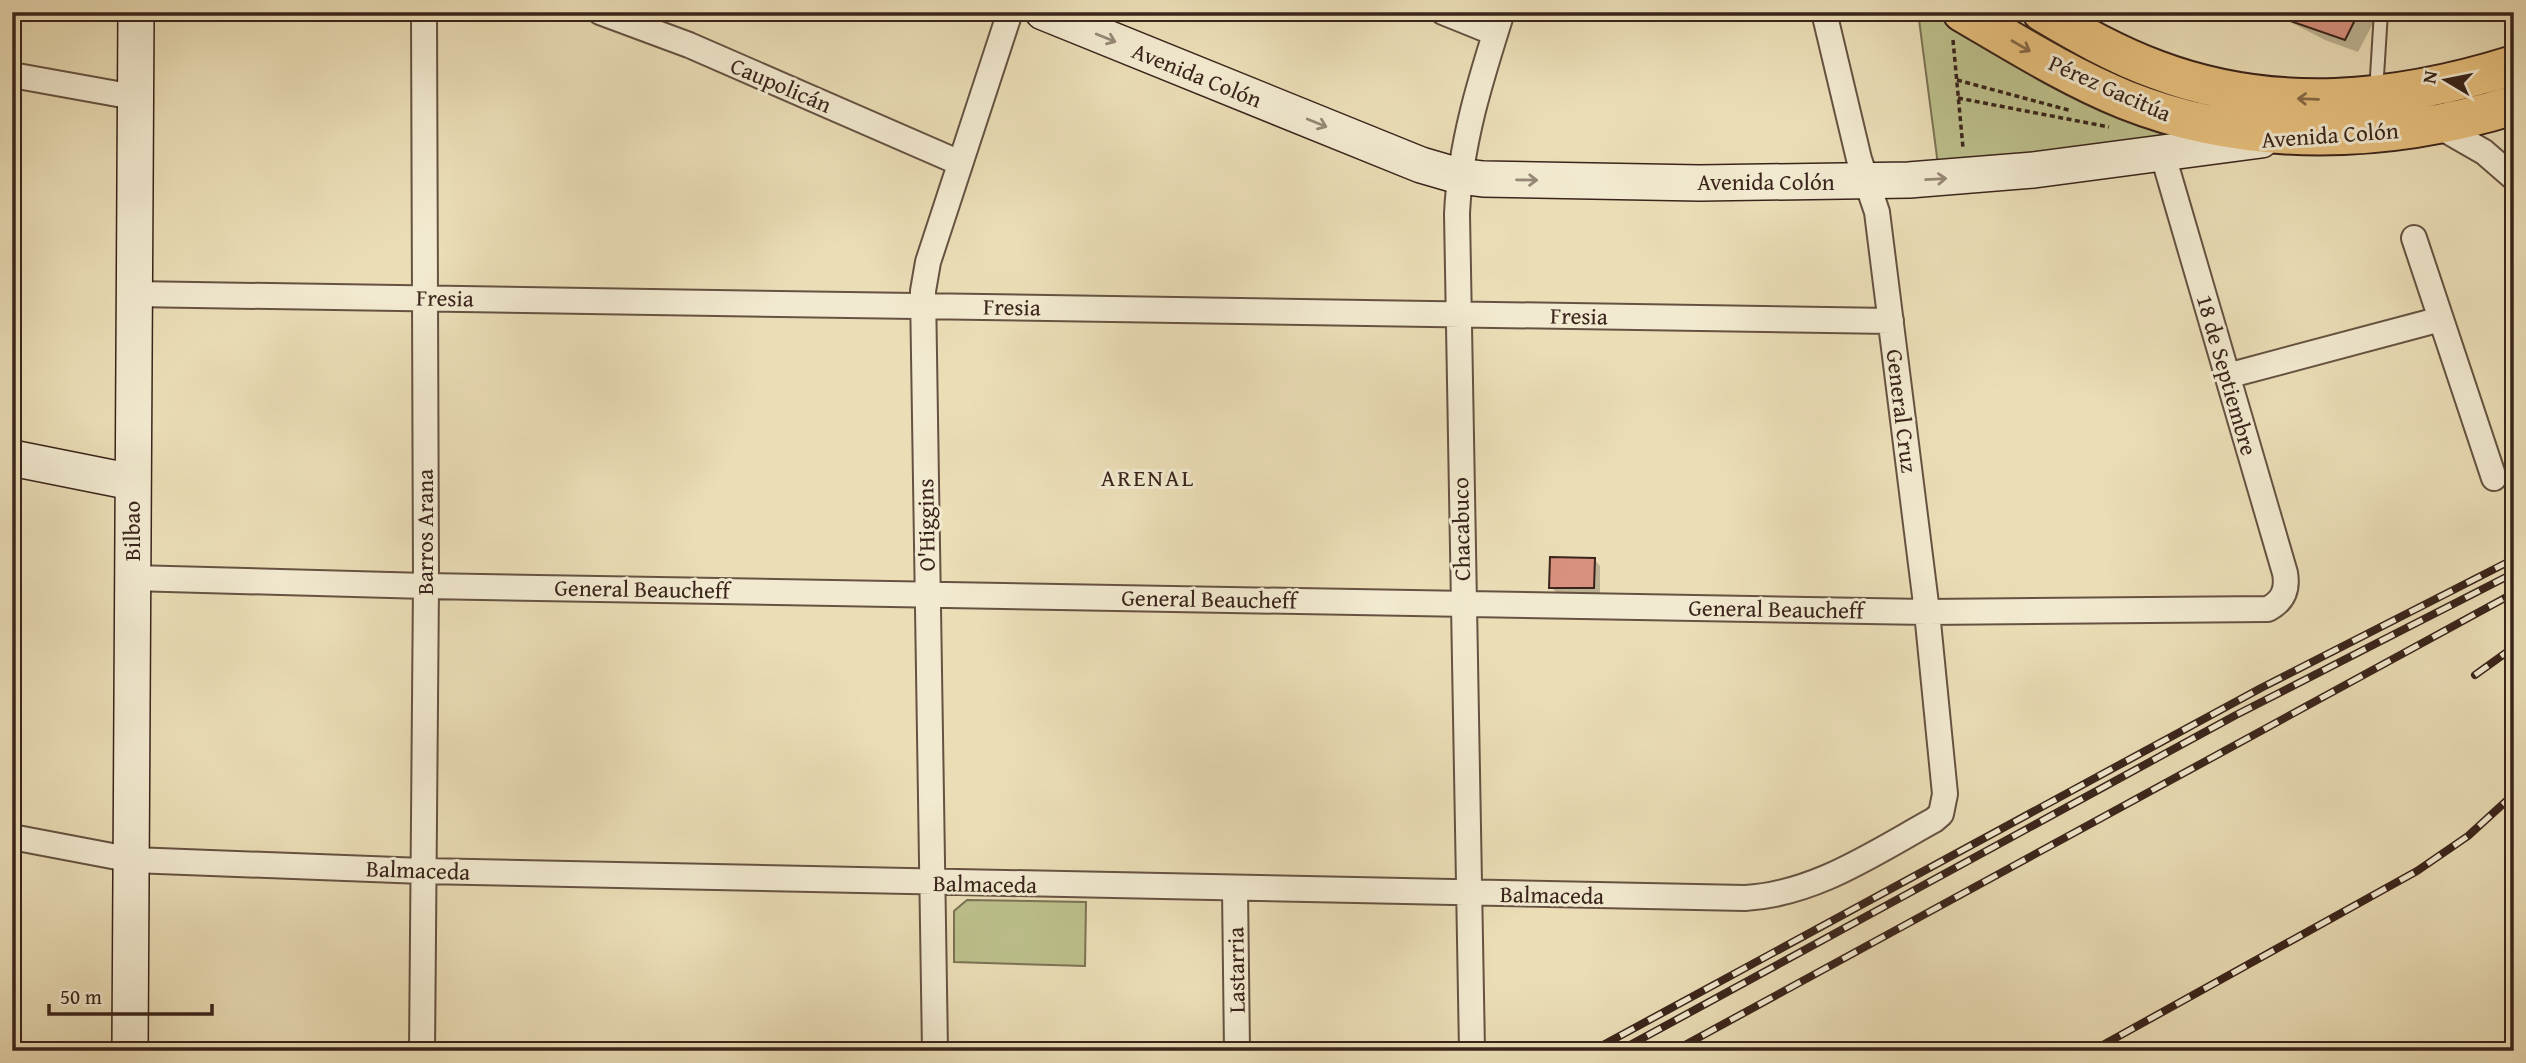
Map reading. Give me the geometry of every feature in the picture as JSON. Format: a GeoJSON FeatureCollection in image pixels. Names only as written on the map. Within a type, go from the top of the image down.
{"type":"FeatureCollection","features":[{"type":"Feature","properties":{"kind":"main road","name":"Bilbao"},"geometry":{"type":"LineString","coordinates":[[130,1051],[136,12]]}},
{"type":"Feature","properties":{"kind":"main road","name":"Avenida Colón"},"geometry":{"type":"LineString","coordinates":[[1043,12],[1421,165],[1459,176],[1512,180],[1868,182],[1993,174],[2221,144],[2381,133],[2437,125],[2498,110]]}},
{"type":"Feature","properties":{"kind":"main road","name":"Pérez Gacitúa"},"geometry":{"type":"LineString","coordinates":[[2042,12],[2128,59],[2210,86],[2284,98],[2330,100],[2376,96]]}},
{"type":"Feature","properties":{"kind":"main road","name":"Pérez Gacitúa"},"geometry":{"type":"LineString","coordinates":[[1957,26],[2043,59],[2102,89],[2155,111],[2181,119],[2245,131],[2310,136]]}},
{"type":"Feature","properties":{"kind":"main road","name":"Avenida Colón"},"geometry":{"type":"LineString","coordinates":[[2376,96],[2438,86],[2514,65]]}},
{"type":"Feature","properties":{"kind":"main road"},"geometry":{"type":"LineString","coordinates":[[12,458],[132,482]]}},
{"type":"Feature","properties":{"kind":"street","name":"Barros Arana"},"geometry":{"type":"LineString","coordinates":[[422,1051],[426,586],[424,12]]}},
{"type":"Feature","properties":{"kind":"street","name":"Caupolicán"},"geometry":{"type":"LineString","coordinates":[[600,12],[688,45],[960,163]]}},
{"type":"Feature","properties":{"kind":"street","name":"O'Higgins"},"geometry":{"type":"LineString","coordinates":[[935,1051],[923,305],[925,274],[1010,12]]}},
{"type":"Feature","properties":{"kind":"street"},"geometry":{"type":"LineString","coordinates":[[1443,12],[1499,23]]}},
{"type":"Feature","properties":{"kind":"street","name":"General Cruz"},"geometry":{"type":"LineString","coordinates":[[1824,12],[1859,159],[1877,212],[1927,612],[1945,794],[1941,814]]}},
{"type":"Feature","properties":{"kind":"street","name":"Chacabuco"},"geometry":{"type":"LineString","coordinates":[[1472,1051],[1462,603],[1459,176],[1464,146],[1499,23]]}},
{"type":"Feature","properties":{"kind":"street"},"geometry":{"type":"LineString","coordinates":[[12,75],[134,97]]}},
{"type":"Feature","properties":{"kind":"street"},"geometry":{"type":"LineString","coordinates":[[2484,152],[2477,134],[2498,110]]}},
{"type":"Feature","properties":{"kind":"street"},"geometry":{"type":"LineString","coordinates":[[2437,125],[2484,152],[2514,178]]}},
{"type":"Feature","properties":{"kind":"street","name":"18 de Septiembre"},"geometry":{"type":"LineString","coordinates":[[2162,152],[2285,573],[2287,581],[2282,598]]}},
{"type":"Feature","properties":{"kind":"street"},"geometry":{"type":"LineString","coordinates":[[2414,237],[2494,478]]}},
{"type":"Feature","properties":{"kind":"street","name":"Fresia"},"geometry":{"type":"LineString","coordinates":[[133,294],[1891,321]]}},
{"type":"Feature","properties":{"kind":"street"},"geometry":{"type":"LineString","coordinates":[[2227,376],[2441,319]]}},
{"type":"Feature","properties":{"kind":"street","name":"General Beaucheff"},"geometry":{"type":"LineString","coordinates":[[132,578],[426,586],[1927,612],[2259,611],[2268,609],[2282,598]]}},
{"type":"Feature","properties":{"kind":"street","name":"Balmaceda"},"geometry":{"type":"LineString","coordinates":[[12,837],[132,860],[423,871],[1235,889],[1761,897],[1818,882],[1836,874],[1941,814]]}},
{"type":"Feature","properties":{"kind":"street","name":"Lastarria"},"geometry":{"type":"LineString","coordinates":[[1235,889],[1237,1051]]}},
{"type":"Feature","properties":{"kind":"lane"},"geometry":{"type":"LineString","coordinates":[[2376,96],[2381,12]]}},
{"type":"Feature","properties":{"kind":"path"},"geometry":{"type":"LineString","coordinates":[[1957,26],[1956,80],[1963,157]]}},
{"type":"Feature","properties":{"kind":"path"},"geometry":{"type":"LineString","coordinates":[[1956,80],[2074,111]]}},
{"type":"Feature","properties":{"kind":"path"},"geometry":{"type":"LineString","coordinates":[[1958,97],[2120,129]]}},
{"type":"Feature","properties":{"kind":"green space"},"geometry":{"type":"Polygon","coordinates":[[[1918,12],[1941,12],[2075,89],[2164,127],[2162,138],[1938,165],[1918,12]]]}},
{"type":"Feature","properties":{"kind":"green space"},"geometry":{"type":"Polygon","coordinates":[[[967,900],[1086,902],[1085,966],[954,962],[954,911],[967,900]]]}},
{"type":"Feature","properties":{"kind":"building"},"geometry":{"type":"Polygon","coordinates":[[[2273,12],[2359,12],[2345,40],[2273,15],[2273,12]]]}},
{"type":"Feature","properties":{"kind":"building"},"geometry":{"type":"Polygon","coordinates":[[[1550,557],[1595,558],[1594,588],[1549,588],[1550,557]]]}},
{"type":"Feature","properties":{"kind":"railway"},"geometry":{"type":"LineString","coordinates":[[1592,1051],[2261,688],[2514,559]]}},
{"type":"Feature","properties":{"kind":"railway"},"geometry":{"type":"LineString","coordinates":[[1619,1051],[2236,715],[2514,573]]}},
{"type":"Feature","properties":{"kind":"railway"},"geometry":{"type":"LineString","coordinates":[[1674,1051],[2514,593]]}},
{"type":"Feature","properties":{"kind":"railway"},"geometry":{"type":"LineString","coordinates":[[2475,675],[2514,647]]}},
{"type":"Feature","properties":{"kind":"railway"},"geometry":{"type":"LineString","coordinates":[[2092,1051],[2417,871],[2468,836],[2514,794]]}},
{"type":"Feature","properties":{"kind":"district","name":"ARENAL"},"geometry":{"type":"Point","coordinates":[1148,478]}}]}
